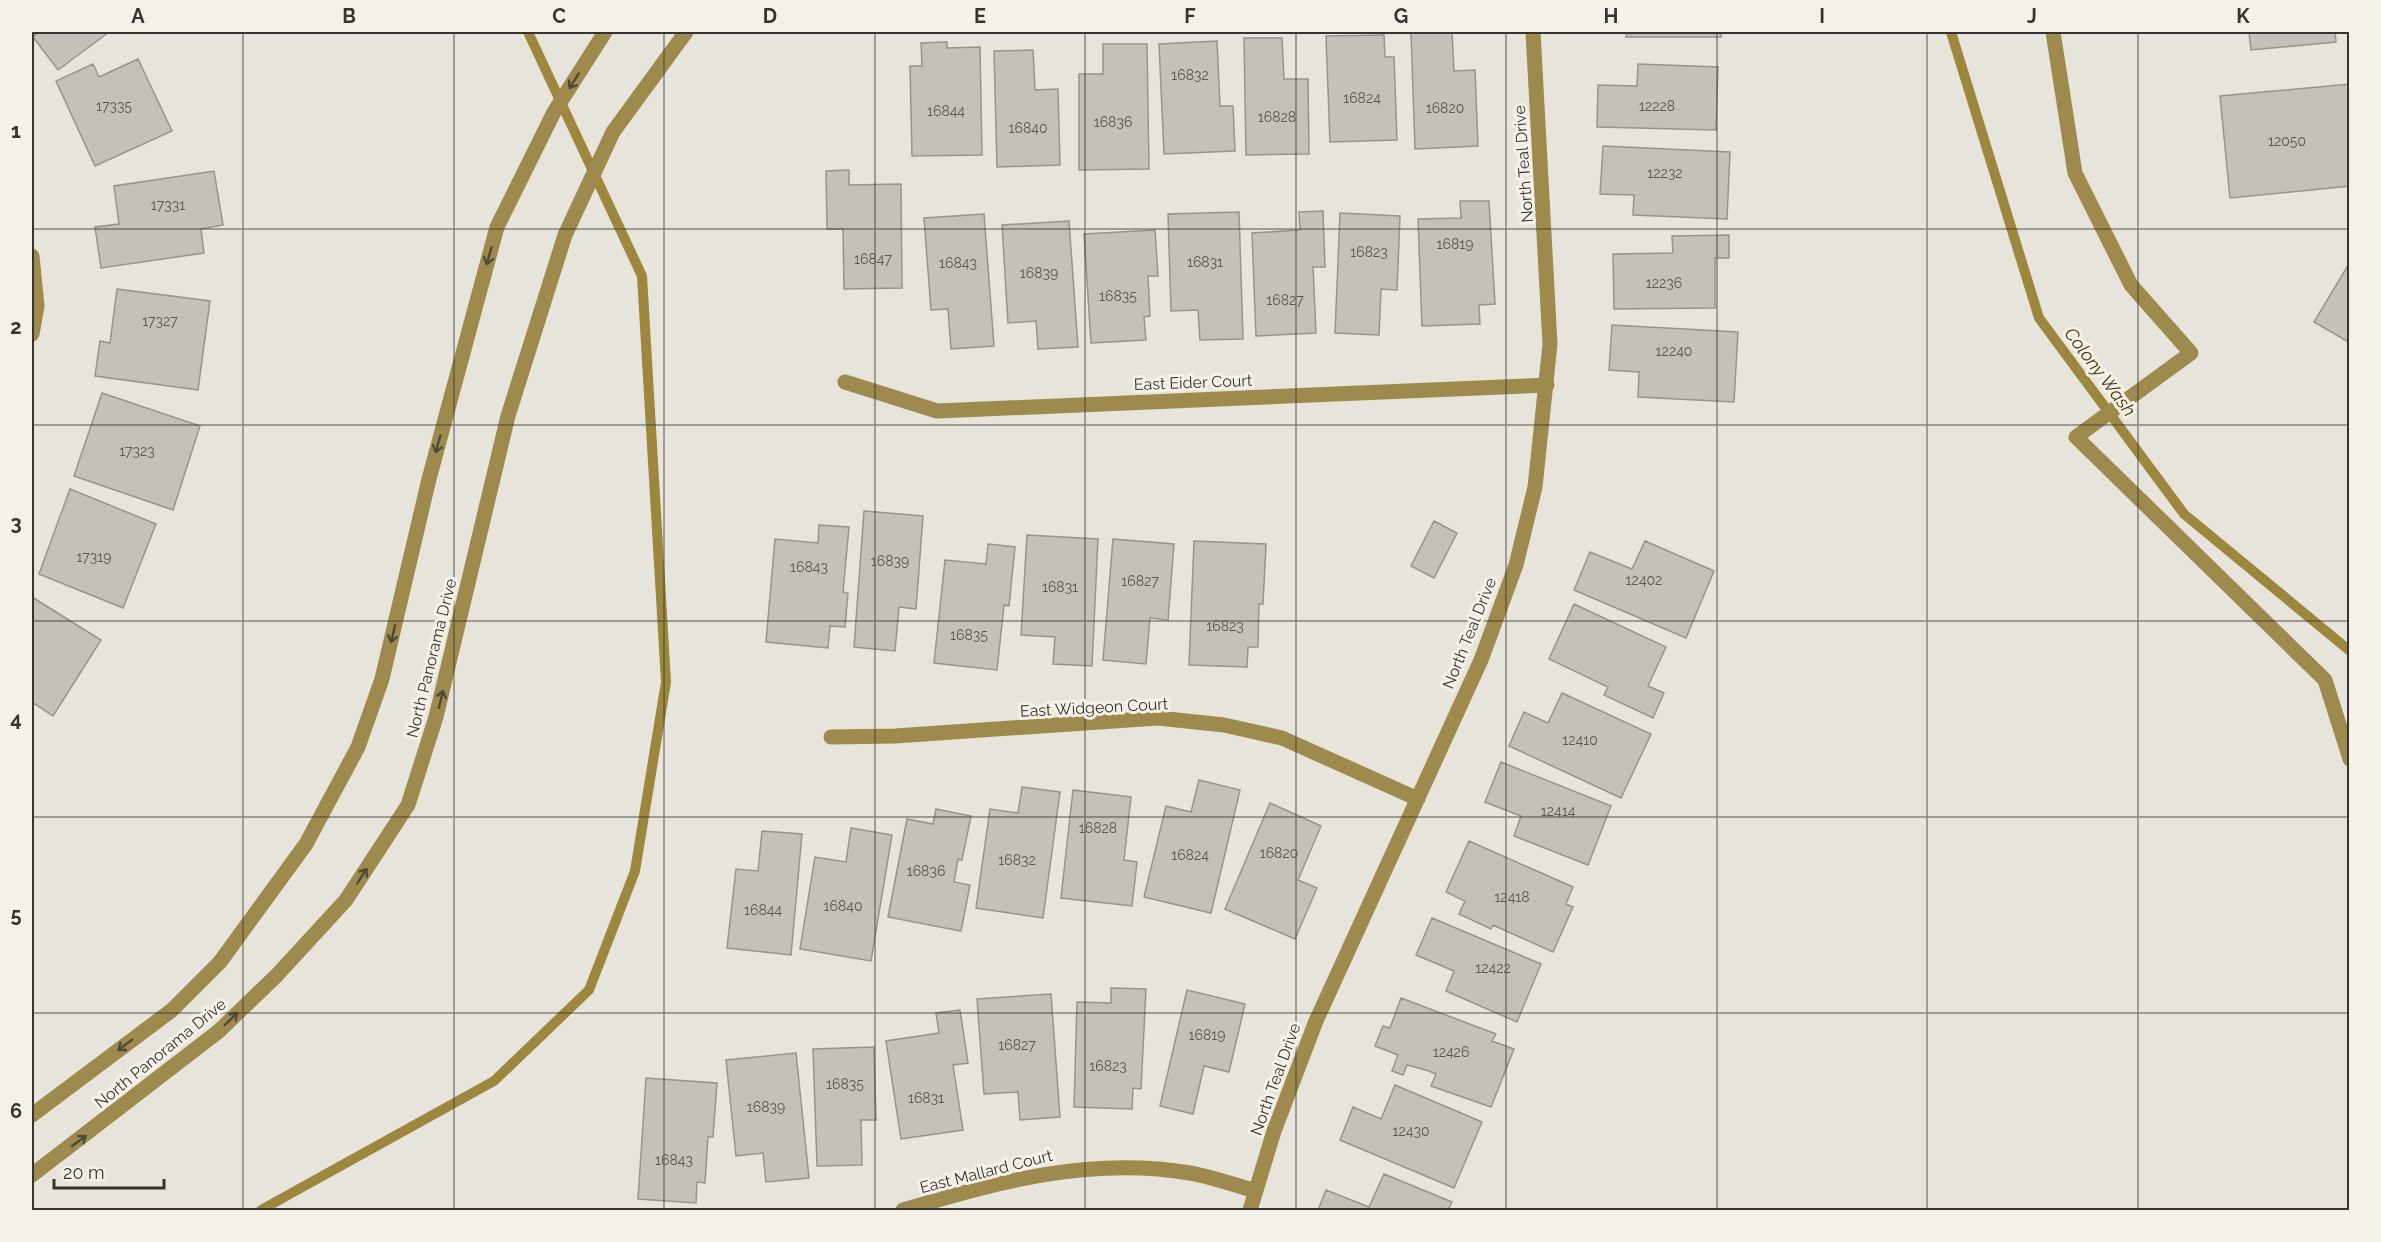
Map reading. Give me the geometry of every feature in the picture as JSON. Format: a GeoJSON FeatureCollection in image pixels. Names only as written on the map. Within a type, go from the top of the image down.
{"type":"FeatureCollection","features":[{"type":"Feature","properties":{"kind":"street","name":"North Panorama Drive"},"geometry":{"type":"LineString","coordinates":[[32,1115],[172,1010],[220,962],[306,844],[353,757],[382,680],[429,479],[497,227],[554,112],[605,32]]}},
{"type":"Feature","properties":{"kind":"street","name":"North Panorama Drive"},"geometry":{"type":"LineString","coordinates":[[32,1175],[219,1031],[277,975],[346,900],[408,805],[436,717],[508,416],[565,235],[614,132],[686,32]]}},
{"type":"Feature","properties":{"kind":"street","name":"North Teal Drive"},"geometry":{"type":"LineString","coordinates":[[1250,1210],[1274,1131],[1316,1021],[1481,660],[1516,565],[1535,487],[1550,344],[1533,32]]}},
{"type":"Feature","properties":{"kind":"street"},"geometry":{"type":"LineString","coordinates":[[2053,32],[2075,173],[2131,285],[2191,353],[2076,437],[2325,680],[2349,759]]}},
{"type":"Feature","properties":{"kind":"street"},"geometry":{"type":"LineString","coordinates":[[32,256],[37,306],[32,334]]}},
{"type":"Feature","properties":{"kind":"street","name":"East Eider Court"},"geometry":{"type":"LineString","coordinates":[[845,382],[937,411],[1547,385]]}},
{"type":"Feature","properties":{"kind":"street","name":"East Widgeon Court"},"geometry":{"type":"LineString","coordinates":[[831,737],[906,736],[1158,718],[1224,725],[1282,738],[1418,799]]}},
{"type":"Feature","properties":{"kind":"street","name":"East Mallard Court"},"geometry":{"type":"LineString","coordinates":[[903,1210],[986,1186],[1064,1170],[1125,1168],[1190,1173],[1256,1191]]}},
{"type":"Feature","properties":{"kind":"building"},"geometry":{"type":"Polygon","coordinates":[[[33,32],[109,32],[58,70],[33,37],[36,35],[33,32]]]}},
{"type":"Feature","properties":{"kind":"building"},"geometry":{"type":"Polygon","coordinates":[[[1411,32],[1452,32],[1454,71],[1475,70],[1478,146],[1415,149],[1411,32]]]}},
{"type":"Feature","properties":{"kind":"building"},"geometry":{"type":"Polygon","coordinates":[[[1626,32],[1721,32],[1721,37],[1626,37],[1626,32]]]}},
{"type":"Feature","properties":{"kind":"building"},"geometry":{"type":"Polygon","coordinates":[[[2249,32],[2335,32],[2336,42],[2251,50],[2249,32]]]}},
{"type":"Feature","properties":{"kind":"building"},"geometry":{"type":"Polygon","coordinates":[[[1384,35],[1385,57],[1394,57],[1397,140],[1330,142],[1326,36],[1384,35]]]}},
{"type":"Feature","properties":{"kind":"building"},"geometry":{"type":"Polygon","coordinates":[[[1244,38],[1282,38],[1284,79],[1308,79],[1309,154],[1246,155],[1244,38]]]}},
{"type":"Feature","properties":{"kind":"building"},"geometry":{"type":"Polygon","coordinates":[[[1217,41],[1220,106],[1233,106],[1235,151],[1164,154],[1159,44],[1217,41]]]}},
{"type":"Feature","properties":{"kind":"building"},"geometry":{"type":"Polygon","coordinates":[[[947,42],[947,48],[980,47],[982,155],[912,156],[910,66],[922,66],[921,43],[947,42]]]}},
{"type":"Feature","properties":{"kind":"building"},"geometry":{"type":"Polygon","coordinates":[[[1103,44],[1147,44],[1149,169],[1079,170],[1079,74],[1103,74],[1103,44]]]}},
{"type":"Feature","properties":{"kind":"building"},"geometry":{"type":"Polygon","coordinates":[[[1033,50],[1035,90],[1058,89],[1060,165],[997,167],[994,51],[1033,50]]]}},
{"type":"Feature","properties":{"kind":"building"},"geometry":{"type":"Polygon","coordinates":[[[138,59],[172,131],[95,166],[56,81],[93,64],[99,77],[138,59]]]}},
{"type":"Feature","properties":{"kind":"building"},"geometry":{"type":"Polygon","coordinates":[[[1638,64],[1718,67],[1716,130],[1597,127],[1598,85],[1637,86],[1638,64]]]}},
{"type":"Feature","properties":{"kind":"building"},"geometry":{"type":"Polygon","coordinates":[[[2350,84],[2350,186],[2230,198],[2220,96],[2350,84]]]}},
{"type":"Feature","properties":{"kind":"building"},"geometry":{"type":"Polygon","coordinates":[[[1603,146],[1730,152],[1727,219],[1633,215],[1634,195],[1600,194],[1603,146]]]}},
{"type":"Feature","properties":{"kind":"building"},"geometry":{"type":"Polygon","coordinates":[[[849,170],[849,185],[901,184],[902,288],[844,289],[843,229],[827,229],[826,171],[849,170]]]}},
{"type":"Feature","properties":{"kind":"building"},"geometry":{"type":"Polygon","coordinates":[[[214,171],[223,225],[201,229],[204,253],[101,268],[95,227],[119,224],[114,186],[214,171]]]}},
{"type":"Feature","properties":{"kind":"building"},"geometry":{"type":"Polygon","coordinates":[[[1460,201],[1489,201],[1495,304],[1479,305],[1480,324],[1422,326],[1418,219],[1461,218],[1460,201]]]}},
{"type":"Feature","properties":{"kind":"building"},"geometry":{"type":"Polygon","coordinates":[[[1323,211],[1325,267],[1313,267],[1316,333],[1256,336],[1252,233],[1300,230],[1299,212],[1323,211]]]}},
{"type":"Feature","properties":{"kind":"building"},"geometry":{"type":"Polygon","coordinates":[[[1239,212],[1243,339],[1200,340],[1198,310],[1171,311],[1168,214],[1239,212]]]}},
{"type":"Feature","properties":{"kind":"building"},"geometry":{"type":"Polygon","coordinates":[[[1340,213],[1400,216],[1397,290],[1381,289],[1379,335],[1335,333],[1340,213]]]}},
{"type":"Feature","properties":{"kind":"building"},"geometry":{"type":"Polygon","coordinates":[[[984,214],[994,346],[951,349],[948,309],[931,310],[924,218],[984,214]]]}},
{"type":"Feature","properties":{"kind":"building"},"geometry":{"type":"Polygon","coordinates":[[[1069,221],[1078,347],[1038,349],[1036,321],[1008,323],[1002,225],[1069,221]]]}},
{"type":"Feature","properties":{"kind":"building"},"geometry":{"type":"Polygon","coordinates":[[[1155,230],[1158,276],[1148,276],[1150,316],[1144,317],[1146,340],[1091,343],[1084,234],[1155,230]]]}},
{"type":"Feature","properties":{"kind":"building"},"geometry":{"type":"Polygon","coordinates":[[[1729,235],[1729,258],[1715,258],[1715,308],[1614,309],[1613,254],[1673,253],[1672,236],[1729,235]]]}},
{"type":"Feature","properties":{"kind":"building"},"geometry":{"type":"Polygon","coordinates":[[[2350,262],[2350,343],[2314,322],[2350,262]]]}},
{"type":"Feature","properties":{"kind":"building"},"geometry":{"type":"Polygon","coordinates":[[[117,289],[210,301],[198,390],[95,376],[100,341],[110,343],[117,289]]]}},
{"type":"Feature","properties":{"kind":"building"},"geometry":{"type":"Polygon","coordinates":[[[1612,325],[1738,332],[1734,402],[1638,397],[1639,372],[1609,370],[1612,325]]]}},
{"type":"Feature","properties":{"kind":"building"},"geometry":{"type":"Polygon","coordinates":[[[102,393],[200,426],[173,510],[74,476],[102,393]]]}},
{"type":"Feature","properties":{"kind":"building"},"geometry":{"type":"Polygon","coordinates":[[[70,489],[156,524],[123,608],[39,574],[70,489]]]}},
{"type":"Feature","properties":{"kind":"building"},"geometry":{"type":"Polygon","coordinates":[[[864,511],[923,516],[916,609],[899,607],[895,651],[854,647],[864,511]]]}},
{"type":"Feature","properties":{"kind":"building"},"geometry":{"type":"Polygon","coordinates":[[[1434,521],[1457,533],[1434,578],[1411,566],[1434,521]]]}},
{"type":"Feature","properties":{"kind":"building"},"geometry":{"type":"Polygon","coordinates":[[[819,525],[849,527],[843,592],[848,593],[845,627],[830,626],[828,648],[766,642],[775,539],[818,543],[819,525]]]}},
{"type":"Feature","properties":{"kind":"building"},"geometry":{"type":"Polygon","coordinates":[[[1027,535],[1098,539],[1092,666],[1053,664],[1055,637],[1021,635],[1027,535]]]}},
{"type":"Feature","properties":{"kind":"building"},"geometry":{"type":"Polygon","coordinates":[[[1113,539],[1174,544],[1168,620],[1150,618],[1146,664],[1103,660],[1113,539]]]}},
{"type":"Feature","properties":{"kind":"building"},"geometry":{"type":"Polygon","coordinates":[[[1194,541],[1266,544],[1263,604],[1259,604],[1258,647],[1248,647],[1247,667],[1189,665],[1194,541]]]}},
{"type":"Feature","properties":{"kind":"building"},"geometry":{"type":"Polygon","coordinates":[[[1645,541],[1714,571],[1686,638],[1574,590],[1590,552],[1632,569],[1645,541]]]}},
{"type":"Feature","properties":{"kind":"building"},"geometry":{"type":"Polygon","coordinates":[[[988,544],[1015,547],[1009,606],[1004,605],[997,670],[934,663],[945,560],[986,564],[988,544]]]}},
{"type":"Feature","properties":{"kind":"building"},"geometry":{"type":"Polygon","coordinates":[[[32,597],[101,640],[53,716],[32,702],[32,597]]]}},
{"type":"Feature","properties":{"kind":"building"},"geometry":{"type":"Polygon","coordinates":[[[1574,604],[1666,647],[1648,686],[1664,693],[1653,718],[1604,695],[1608,687],[1549,659],[1574,604]]]}},
{"type":"Feature","properties":{"kind":"building"},"geometry":{"type":"Polygon","coordinates":[[[1562,693],[1651,734],[1621,798],[1509,746],[1524,712],[1548,723],[1562,693]]]}},
{"type":"Feature","properties":{"kind":"building"},"geometry":{"type":"Polygon","coordinates":[[[1501,762],[1611,806],[1588,865],[1514,836],[1521,816],[1485,802],[1501,762]]]}},
{"type":"Feature","properties":{"kind":"building"},"geometry":{"type":"Polygon","coordinates":[[[1199,780],[1240,790],[1211,913],[1144,897],[1166,806],[1191,812],[1199,780]]]}},
{"type":"Feature","properties":{"kind":"building"},"geometry":{"type":"Polygon","coordinates":[[[1022,787],[1060,792],[1043,918],[976,908],[990,809],[1018,813],[1022,787]]]}},
{"type":"Feature","properties":{"kind":"building"},"geometry":{"type":"Polygon","coordinates":[[[1073,790],[1131,797],[1124,860],[1137,862],[1132,906],[1061,898],[1073,790]]]}},
{"type":"Feature","properties":{"kind":"building"},"geometry":{"type":"Polygon","coordinates":[[[1270,803],[1321,826],[1298,880],[1317,888],[1295,939],[1225,909],[1270,803]]]}},
{"type":"Feature","properties":{"kind":"building"},"geometry":{"type":"Polygon","coordinates":[[[936,809],[971,816],[962,860],[958,859],[954,882],[970,885],[961,931],[888,917],[907,819],[933,824],[936,809]]]}},
{"type":"Feature","properties":{"kind":"building"},"geometry":{"type":"Polygon","coordinates":[[[851,828],[892,835],[871,961],[800,949],[815,857],[846,862],[851,828]]]}},
{"type":"Feature","properties":{"kind":"building"},"geometry":{"type":"Polygon","coordinates":[[[762,831],[802,834],[791,955],[727,948],[736,869],[758,871],[762,831]]]}},
{"type":"Feature","properties":{"kind":"building"},"geometry":{"type":"Polygon","coordinates":[[[1469,841],[1573,887],[1566,904],[1573,907],[1553,952],[1493,925],[1491,929],[1459,914],[1465,901],[1446,892],[1469,841]]]}},
{"type":"Feature","properties":{"kind":"building"},"geometry":{"type":"Polygon","coordinates":[[[1432,918],[1541,964],[1517,1022],[1446,991],[1454,971],[1416,955],[1432,918]]]}},
{"type":"Feature","properties":{"kind":"building"},"geometry":{"type":"Polygon","coordinates":[[[1111,988],[1146,989],[1141,1089],[1133,1088],[1132,1109],[1074,1107],[1077,1002],[1111,1003],[1111,988]]]}},
{"type":"Feature","properties":{"kind":"building"},"geometry":{"type":"Polygon","coordinates":[[[1187,990],[1245,1004],[1229,1072],[1204,1066],[1193,1114],[1160,1106],[1187,990]]]}},
{"type":"Feature","properties":{"kind":"building"},"geometry":{"type":"Polygon","coordinates":[[[1051,994],[1060,1117],[1020,1120],[1018,1092],[984,1094],[977,999],[1051,994]]]}},
{"type":"Feature","properties":{"kind":"building"},"geometry":{"type":"Polygon","coordinates":[[[1401,998],[1496,1034],[1492,1041],[1514,1049],[1491,1107],[1431,1086],[1436,1074],[1426,1070],[1407,1065],[1403,1075],[1392,1071],[1398,1055],[1375,1046],[1383,1026],[1390,1028],[1401,998]]]}},
{"type":"Feature","properties":{"kind":"building"},"geometry":{"type":"Polygon","coordinates":[[[960,1010],[968,1063],[953,1065],[963,1130],[901,1139],[886,1041],[939,1033],[936,1013],[960,1010]]]}},
{"type":"Feature","properties":{"kind":"building"},"geometry":{"type":"Polygon","coordinates":[[[874,1047],[876,1120],[861,1120],[862,1165],[817,1166],[813,1049],[874,1047]]]}},
{"type":"Feature","properties":{"kind":"building"},"geometry":{"type":"Polygon","coordinates":[[[796,1053],[809,1178],[766,1182],[763,1153],[736,1156],[726,1060],[796,1053]]]}},
{"type":"Feature","properties":{"kind":"building"},"geometry":{"type":"Polygon","coordinates":[[[646,1078],[717,1083],[713,1137],[708,1137],[705,1183],[697,1182],[696,1203],[638,1199],[646,1078]]]}},
{"type":"Feature","properties":{"kind":"building"},"geometry":{"type":"Polygon","coordinates":[[[1395,1085],[1482,1122],[1454,1188],[1340,1140],[1353,1107],[1381,1119],[1395,1085]]]}},
{"type":"Feature","properties":{"kind":"building"},"geometry":{"type":"Polygon","coordinates":[[[1384,1174],[1452,1202],[1448,1210],[1318,1210],[1326,1190],[1369,1207],[1384,1174]]]}},
{"type":"Feature","properties":{"kind":"waterway"},"geometry":{"type":"LineString","coordinates":[[261,1210],[494,1081],[589,990],[635,871],[666,682],[642,276],[528,32]]}},
{"type":"Feature","properties":{"kind":"waterway","name":"Colony Wash"},"geometry":{"type":"LineString","coordinates":[[1951,32],[2039,318],[2184,514],[2350,651]]}}]}
